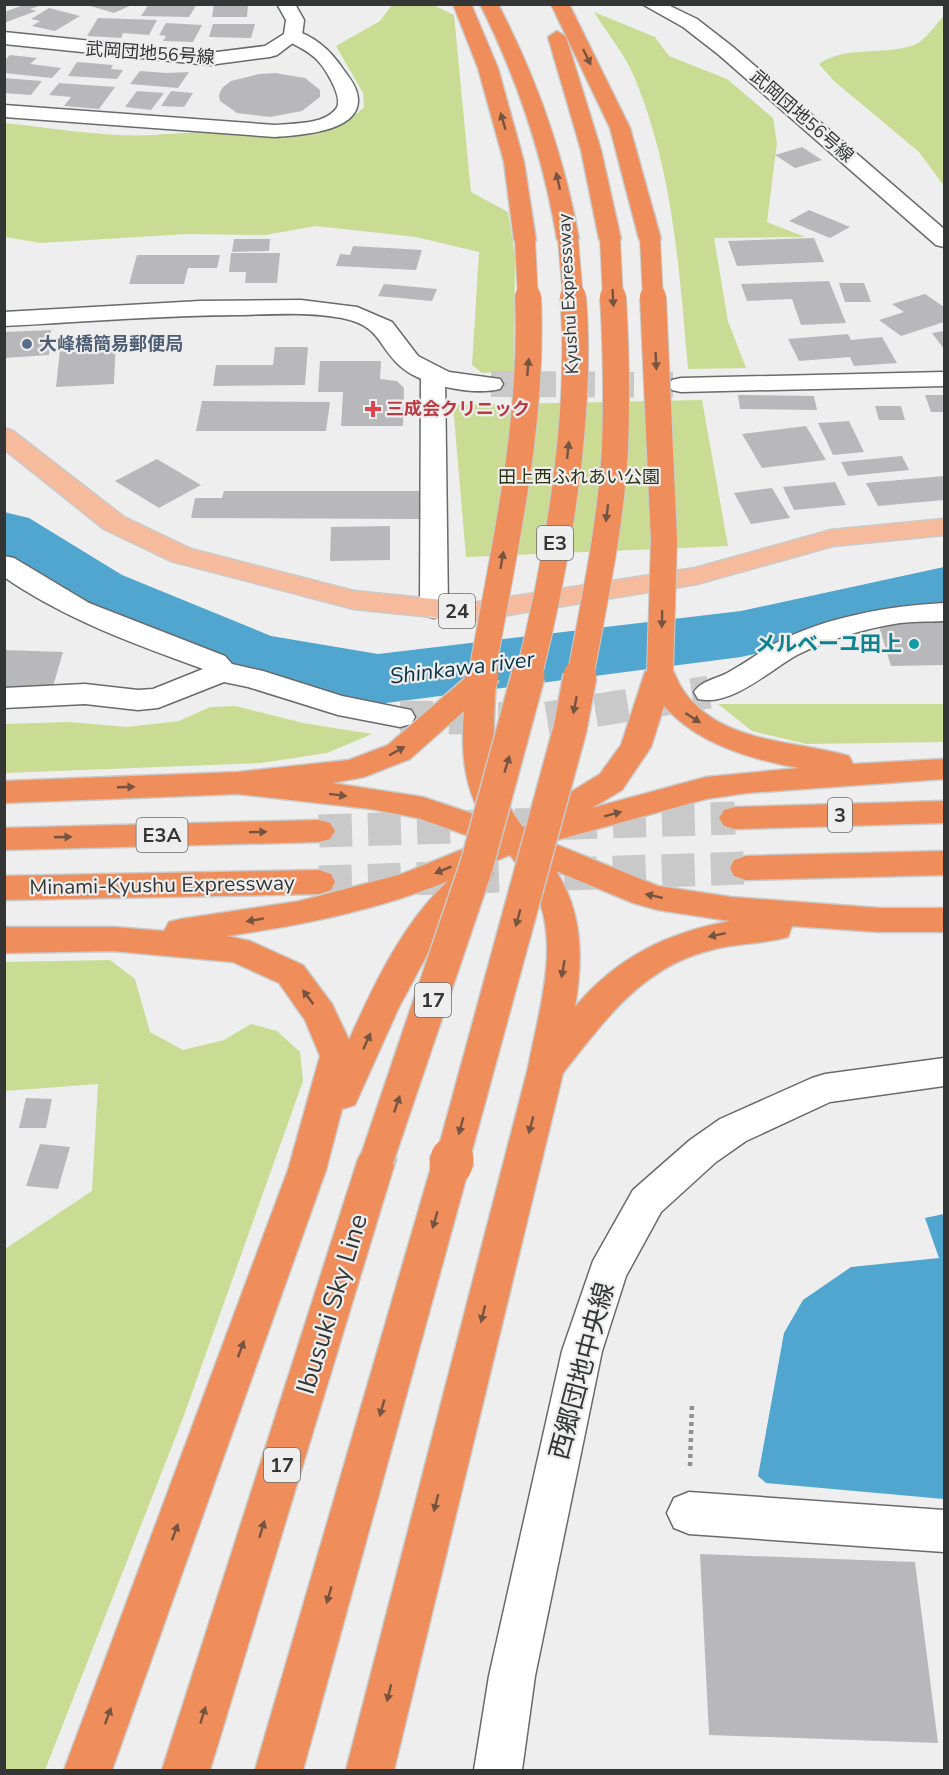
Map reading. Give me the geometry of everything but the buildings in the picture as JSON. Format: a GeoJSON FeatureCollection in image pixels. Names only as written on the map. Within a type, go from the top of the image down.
{"type":"FeatureCollection","features":[{"type":"Feature","properties":{"kind":"highway"},"geometry":{"type":"LineString","coordinates":[[370,1770],[546,1068],[566,953],[554,895],[491,806],[481,781],[478,744],[482,680],[519,463],[530,340],[525,240],[514,162],[488,69],[462,4]]}},
{"type":"Feature","properties":{"kind":"highway","name":"Kyushu Expressway"},"geometry":{"type":"LineString","coordinates":[[489,4],[541,120],[561,194],[568,239],[575,355],[569,448],[552,564],[521,716],[513,840]]}},
{"type":"Feature","properties":{"kind":"highway","name":"Kyushu Expressway"},"geometry":{"type":"LineString","coordinates":[[513,840],[570,729],[604,544],[615,425],[616,354],[610,239],[599,181],[573,82],[546,4]]}},
{"type":"Feature","properties":{"kind":"highway"},"geometry":{"type":"LineString","coordinates":[[560,4],[620,128],[650,239],[664,540],[660,672],[663,685],[682,710],[698,722],[767,750],[830,762],[940,769]]}},
{"type":"Feature","properties":{"kind":"highway"},"geometry":{"type":"LineString","coordinates":[[114,939],[300,913],[411,883],[513,840],[611,782],[636,747],[660,672]]}},
{"type":"Feature","properties":{"kind":"highway"},"geometry":{"type":"LineString","coordinates":[[4,792],[238,783],[353,770],[399,752],[482,680]]}},
{"type":"Feature","properties":{"kind":"highway"},"geometry":{"type":"LineString","coordinates":[[306,1170],[393,988],[429,923],[453,895],[513,840],[706,788],[747,782],[940,769]]}},
{"type":"Feature","properties":{"kind":"highway"},"geometry":{"type":"LineString","coordinates":[[238,783],[371,798],[423,808],[513,840],[633,891],[658,898],[731,909],[879,920]]}},
{"type":"Feature","properties":{"kind":"highway","name":"3"},"geometry":{"type":"LineString","coordinates":[[735,818],[945,812]]}},
{"type":"Feature","properties":{"kind":"highway","name":"E3A"},"geometry":{"type":"LineString","coordinates":[[4,839],[319,831]]}},
{"type":"Feature","properties":{"kind":"highway"},"geometry":{"type":"LineString","coordinates":[[279,1770],[451,1164],[513,840]]}},
{"type":"Feature","properties":{"kind":"highway","name":"Ibusuki Sky Line"},"geometry":{"type":"LineString","coordinates":[[186,1770],[377,1159],[457,931],[513,840]]}},
{"type":"Feature","properties":{"kind":"highway"},"geometry":{"type":"LineString","coordinates":[[746,868],[945,863]]}},
{"type":"Feature","properties":{"kind":"highway","name":"Minami-Kyushu Expressway"},"geometry":{"type":"LineString","coordinates":[[4,888],[318,882]]}},
{"type":"Feature","properties":{"kind":"highway"},"geometry":{"type":"LineString","coordinates":[[546,1068],[618,983],[670,951],[697,939],[739,930],[879,920],[945,920]]}},
{"type":"Feature","properties":{"kind":"highway"},"geometry":{"type":"LineString","coordinates":[[4,940],[114,939],[238,950],[291,974],[320,1014],[338,1056],[306,1170],[88,1770]]}},
{"type":"Feature","properties":{"kind":"main road","name":"24"},"geometry":{"type":"LineString","coordinates":[[4,436],[114,523],[181,555],[354,600],[434,609],[472,612],[697,576],[831,538],[945,527]]}},
{"type":"Feature","properties":{"kind":"street"},"geometry":{"type":"LineString","coordinates":[[4,111],[275,132],[310,128],[332,121],[344,113],[349,104],[347,90],[323,54],[293,36],[295,20],[286,4]]}},
{"type":"Feature","properties":{"kind":"street","name":"武岡団地56号線"},"geometry":{"type":"LineString","coordinates":[[651,4],[690,23],[726,51],[945,240]]}},
{"type":"Feature","properties":{"kind":"street","name":"武岡団地56号線"},"geometry":{"type":"LineString","coordinates":[[4,38],[209,59],[270,51],[293,36]]}},
{"type":"Feature","properties":{"kind":"street"},"geometry":{"type":"LineString","coordinates":[[4,319],[200,308],[301,307],[349,312],[384,327],[409,362],[433,374],[462,383],[491,384]]}},
{"type":"Feature","properties":{"kind":"street"},"geometry":{"type":"LineString","coordinates":[[433,374],[434,609]]}},
{"type":"Feature","properties":{"kind":"street"},"geometry":{"type":"LineString","coordinates":[[681,385],[945,379]]}},
{"type":"Feature","properties":{"kind":"street"},"geometry":{"type":"LineString","coordinates":[[4,564],[21,576],[117,627],[215,663],[222,672]]}},
{"type":"Feature","properties":{"kind":"street"},"geometry":{"type":"LineString","coordinates":[[709,692],[737,680],[787,649],[819,636],[892,615],[945,612]]}},
{"type":"Feature","properties":{"kind":"street"},"geometry":{"type":"LineString","coordinates":[[4,698],[85,694],[138,700],[158,698],[222,672],[253,678],[338,705],[400,717]]}},
{"type":"Feature","properties":{"kind":"street","name":"西郷団地中央線"},"geometry":{"type":"LineString","coordinates":[[498,1770],[512,1676],[582,1351],[607,1273],[647,1201],[703,1151],[733,1130],[825,1088],[945,1072]]}},
{"type":"Feature","properties":{"kind":"street"},"geometry":{"type":"LineString","coordinates":[[690,1514],[945,1532]]}},
{"type":"Feature","properties":{"kind":"path"},"geometry":{"type":"LineString","coordinates":[[690,1514],[692,1404]]}},
{"type":"Feature","properties":{"kind":"green space"},"geometry":{"type":"Polygon","coordinates":[[[431,4],[454,15],[471,192],[508,212],[515,256],[514,371],[482,373],[472,365],[479,252],[416,237],[316,226],[265,235],[186,234],[41,243],[5,237],[4,123],[90,133],[130,135],[213,132],[293,136],[330,129],[348,120],[364,107],[363,93],[336,46],[380,21],[392,5],[431,4]]]}},
{"type":"Feature","properties":{"kind":"green space"},"geometry":{"type":"Polygon","coordinates":[[[594,12],[655,37],[669,56],[727,79],[773,118],[777,143],[767,222],[805,237],[714,238],[728,321],[746,368],[688,369],[672,219],[657,146],[633,74],[594,12]]]}},
{"type":"Feature","properties":{"kind":"green space"},"geometry":{"type":"Polygon","coordinates":[[[944,16],[944,186],[919,152],[834,81],[819,64],[840,55],[914,45],[926,36],[944,16]]]}},
{"type":"Feature","properties":{"kind":"green space","name":"田上西ふれあい公園"},"geometry":{"type":"Polygon","coordinates":[[[702,400],[728,546],[466,557],[453,405],[702,400]]]}},
{"type":"Feature","properties":{"kind":"green space"},"geometry":{"type":"Polygon","coordinates":[[[718,704],[944,704],[944,742],[806,744],[752,731],[718,704]]]}},
{"type":"Feature","properties":{"kind":"green space"},"geometry":{"type":"Polygon","coordinates":[[[235,706],[303,723],[372,734],[327,753],[261,763],[5,773],[5,724],[69,722],[127,727],[179,721],[210,707],[235,706]]]}},
{"type":"Feature","properties":{"kind":"green space"},"geometry":{"type":"Polygon","coordinates":[[[110,960],[135,979],[150,1032],[183,1050],[224,1040],[251,1024],[277,1031],[300,1052],[303,1081],[183,1418],[45,1770],[5,1770],[5,1249],[92,1191],[98,1084],[5,1091],[5,962],[110,960]]]}},
{"type":"Feature","properties":{"kind":"water"},"geometry":{"type":"Polygon","coordinates":[[[944,1214],[944,1499],[766,1483],[758,1476],[784,1333],[803,1300],[851,1267],[939,1258],[925,1218],[944,1214]]]}},
{"type":"Feature","properties":{"kind":"waterway","name":"Shinkawa river"},"geometry":{"type":"LineString","coordinates":[[4,533],[96,591],[255,657],[378,679],[741,634],[944,589]]}},
{"type":"Feature","properties":{"kind":"tunnel"},"geometry":{"type":"LineString","coordinates":[[491,384],[681,385]]}},
{"type":"Feature","properties":{"kind":"tunnel"},"geometry":{"type":"LineString","coordinates":[[400,717],[543,719],[709,692]]}},
{"type":"Feature","properties":{"kind":"tunnel"},"geometry":{"type":"LineString","coordinates":[[319,831],[735,818]]}},
{"type":"Feature","properties":{"kind":"tunnel"},"geometry":{"type":"LineString","coordinates":[[319,882],[746,868]]}},
{"type":"Feature","properties":{"kind":"place","name":"大峰橋簡易郵便局"},"geometry":{"type":"Point","coordinates":[27,344]}},
{"type":"Feature","properties":{"kind":"place","name":"三成会クリニック"},"geometry":{"type":"Point","coordinates":[373,409]}},
{"type":"Feature","properties":{"kind":"place","name":"メルベーユ田上"},"geometry":{"type":"Point","coordinates":[914,644]}}]}
